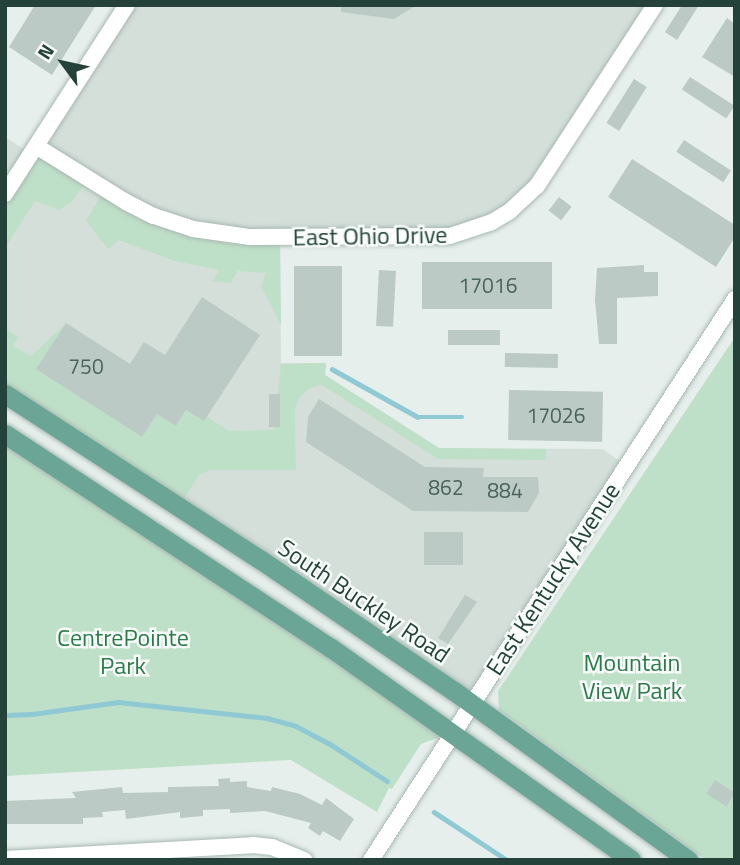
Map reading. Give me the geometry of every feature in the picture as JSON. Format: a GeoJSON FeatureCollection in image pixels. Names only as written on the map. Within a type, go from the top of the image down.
{"type":"FeatureCollection","features":[{"type":"Feature","properties":{"kind":"main road","name":"South Buckley Road"},"geometry":{"type":"LineString","coordinates":[[5,394],[261,560],[472,704],[688,860]]}},
{"type":"Feature","properties":{"kind":"main road"},"geometry":{"type":"LineString","coordinates":[[5,434],[277,612],[453,732],[631,860]]}},
{"type":"Feature","properties":{"kind":"street"},"geometry":{"type":"LineString","coordinates":[[5,194],[127,5]]}},
{"type":"Feature","properties":{"kind":"street","name":"East Ohio Drive"},"geometry":{"type":"LineString","coordinates":[[36,146],[145,212],[203,231],[250,237],[428,238],[461,234],[492,222],[510,211],[537,186],[655,5]]}},
{"type":"Feature","properties":{"kind":"street","name":"East Kentucky Avenue"},"geometry":{"type":"LineString","coordinates":[[371,860],[735,299]]}},
{"type":"Feature","properties":{"kind":"street"},"geometry":{"type":"LineString","coordinates":[[5,859],[113,856],[253,845],[272,847],[304,860]]}},
{"type":"Feature","properties":{"kind":"shaded area"},"geometry":{"type":"Polygon","coordinates":[[[127,5],[655,5],[545,174],[471,231],[280,237],[281,363],[326,363],[325,375],[439,448],[602,449],[626,465],[472,704],[5,394],[5,137],[30,153],[127,5]]]}},
{"type":"Feature","properties":{"kind":"green space"},"geometry":{"type":"Polygon","coordinates":[[[36,146],[88,178],[72,202],[59,210],[35,201],[5,248],[5,194],[36,146]]]}},
{"type":"Feature","properties":{"kind":"green space"},"geometry":{"type":"Polygon","coordinates":[[[105,189],[154,216],[280,237],[281,325],[261,286],[266,273],[238,271],[231,283],[213,281],[219,270],[174,261],[119,240],[108,249],[86,221],[105,189]]]}},
{"type":"Feature","properties":{"kind":"green space"},"geometry":{"type":"Polygon","coordinates":[[[66,323],[37,369],[142,437],[157,414],[176,426],[186,410],[204,421],[207,416],[228,431],[274,430],[281,364],[326,363],[325,375],[439,448],[546,449],[546,460],[438,459],[322,385],[310,388],[300,397],[295,409],[296,470],[210,470],[199,475],[179,506],[5,394],[5,328],[18,337],[13,346],[31,356],[66,323]]]}},
{"type":"Feature","properties":{"kind":"green space","name":"Mountain View Park"},"geometry":{"type":"Polygon","coordinates":[[[735,337],[735,860],[706,860],[499,710],[498,691],[735,337]]]}},
{"type":"Feature","properties":{"kind":"green space","name":"CentrePointe Park"},"geometry":{"type":"Polygon","coordinates":[[[5,434],[453,732],[421,744],[392,789],[389,788],[377,812],[291,760],[5,776],[5,434]]]}},
{"type":"Feature","properties":{"kind":"building"},"geometry":{"type":"Polygon","coordinates":[[[35,5],[96,5],[52,75],[9,47],[35,5]]]}},
{"type":"Feature","properties":{"kind":"building"},"geometry":{"type":"Polygon","coordinates":[[[341,5],[417,5],[394,19],[341,12],[341,5]]]}},
{"type":"Feature","properties":{"kind":"building"},"geometry":{"type":"Polygon","coordinates":[[[682,5],[699,5],[677,40],[665,32],[682,5]]]}},
{"type":"Feature","properties":{"kind":"building"},"geometry":{"type":"Polygon","coordinates":[[[727,18],[735,24],[735,77],[702,57],[727,18]]]}},
{"type":"Feature","properties":{"kind":"building"},"geometry":{"type":"Polygon","coordinates":[[[690,77],[734,106],[726,118],[682,90],[690,77]]]}},
{"type":"Feature","properties":{"kind":"building"},"geometry":{"type":"Polygon","coordinates":[[[634,79],[647,87],[619,131],[606,123],[634,79]]]}},
{"type":"Feature","properties":{"kind":"building"},"geometry":{"type":"Polygon","coordinates":[[[684,140],[731,170],[723,182],[676,152],[684,140]]]}},
{"type":"Feature","properties":{"kind":"building"},"geometry":{"type":"Polygon","coordinates":[[[632,159],[735,225],[735,237],[716,267],[608,197],[632,159]]]}},
{"type":"Feature","properties":{"kind":"building"},"geometry":{"type":"Polygon","coordinates":[[[559,197],[572,207],[561,220],[549,210],[559,197]]]}},
{"type":"Feature","properties":{"kind":"building"},"geometry":{"type":"Polygon","coordinates":[[[422,262],[552,262],[552,309],[422,309],[422,262]]]}},
{"type":"Feature","properties":{"kind":"building"},"geometry":{"type":"Polygon","coordinates":[[[644,265],[644,272],[658,272],[658,296],[617,298],[617,344],[599,344],[595,300],[597,268],[644,265]]]}},
{"type":"Feature","properties":{"kind":"building"},"geometry":{"type":"Polygon","coordinates":[[[294,266],[342,266],[342,356],[294,356],[294,266]]]}},
{"type":"Feature","properties":{"kind":"building"},"geometry":{"type":"Polygon","coordinates":[[[379,270],[396,271],[393,327],[376,326],[379,270]]]}},
{"type":"Feature","properties":{"kind":"building"},"geometry":{"type":"Polygon","coordinates":[[[202,297],[260,335],[204,421],[186,410],[176,426],[157,414],[142,437],[36,369],[66,323],[130,364],[144,342],[165,355],[202,297]]]}},
{"type":"Feature","properties":{"kind":"building"},"geometry":{"type":"Polygon","coordinates":[[[448,330],[500,330],[500,345],[448,345],[448,330]]]}},
{"type":"Feature","properties":{"kind":"building"},"geometry":{"type":"Polygon","coordinates":[[[505,353],[558,354],[558,368],[505,367],[505,353]]]}},
{"type":"Feature","properties":{"kind":"building"},"geometry":{"type":"Polygon","coordinates":[[[509,390],[603,392],[602,442],[508,440],[509,390]]]}},
{"type":"Feature","properties":{"kind":"building"},"geometry":{"type":"Polygon","coordinates":[[[269,394],[280,394],[280,427],[269,427],[269,394]]]}},
{"type":"Feature","properties":{"kind":"building"},"geometry":{"type":"Polygon","coordinates":[[[319,399],[425,467],[484,468],[483,477],[538,477],[539,493],[528,512],[413,511],[306,442],[308,417],[319,399]]]}},
{"type":"Feature","properties":{"kind":"building"},"geometry":{"type":"Polygon","coordinates":[[[424,532],[463,532],[463,565],[424,565],[424,532]]]}},
{"type":"Feature","properties":{"kind":"building"},"geometry":{"type":"Polygon","coordinates":[[[465,595],[477,602],[448,644],[438,638],[465,595]]]}},
{"type":"Feature","properties":{"kind":"building"},"geometry":{"type":"Polygon","coordinates":[[[230,778],[230,782],[247,781],[247,787],[271,791],[272,787],[300,794],[322,805],[326,798],[354,819],[340,841],[323,831],[320,836],[308,828],[311,823],[265,811],[230,813],[230,809],[203,810],[203,816],[180,818],[180,812],[126,819],[125,810],[102,812],[103,817],[83,818],[83,824],[5,824],[5,801],[76,798],[72,792],[122,787],[123,793],[168,792],[168,787],[219,786],[218,779],[230,778]]]}},
{"type":"Feature","properties":{"kind":"building"},"geometry":{"type":"Polygon","coordinates":[[[715,780],[735,793],[726,806],[706,793],[715,780]]]}},
{"type":"Feature","properties":{"kind":"waterway"},"geometry":{"type":"LineString","coordinates":[[332,369],[418,417],[462,417]]}},
{"type":"Feature","properties":{"kind":"waterway"},"geometry":{"type":"LineString","coordinates":[[5,715],[118,702],[267,718],[296,726],[330,744],[387,781]]}},
{"type":"Feature","properties":{"kind":"waterway"},"geometry":{"type":"LineString","coordinates":[[434,812],[507,860]]}}]}
